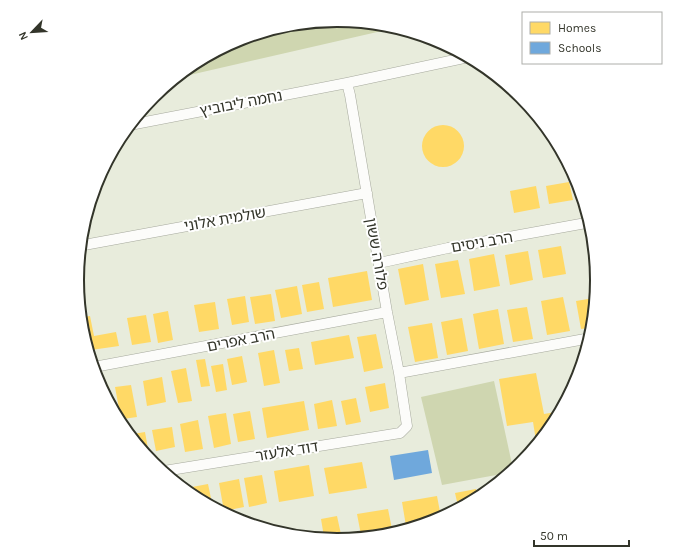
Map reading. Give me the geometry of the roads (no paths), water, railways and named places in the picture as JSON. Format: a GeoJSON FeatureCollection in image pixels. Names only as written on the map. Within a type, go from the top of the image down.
{"type":"FeatureCollection","features":[{"type":"Feature","properties":{"kind":"street","name":"נחמה ליבוביץ"},"geometry":{"type":"LineString","coordinates":[[138,123],[347,83],[460,59]]}},
{"type":"Feature","properties":{"kind":"street","name":"פלורה ששון"},"geometry":{"type":"LineString","coordinates":[[347,83],[399,373],[407,426]]}},
{"type":"Feature","properties":{"kind":"street","name":"שולמית אלוני"},"geometry":{"type":"LineString","coordinates":[[86,245],[367,193]]}},
{"type":"Feature","properties":{"kind":"street","name":"הרב ניסים"},"geometry":{"type":"LineString","coordinates":[[379,263],[448,248],[583,224]]}},
{"type":"Feature","properties":{"kind":"street","name":"הרב אפרים"},"geometry":{"type":"LineString","coordinates":[[99,366],[387,312]]}},
{"type":"Feature","properties":{"kind":"street"},"geometry":{"type":"LineString","coordinates":[[399,373],[582,341]]}},
{"type":"Feature","properties":{"kind":"street","name":"דוד אלעזר"},"geometry":{"type":"LineString","coordinates":[[170,470],[400,433],[407,426]]}}]}
